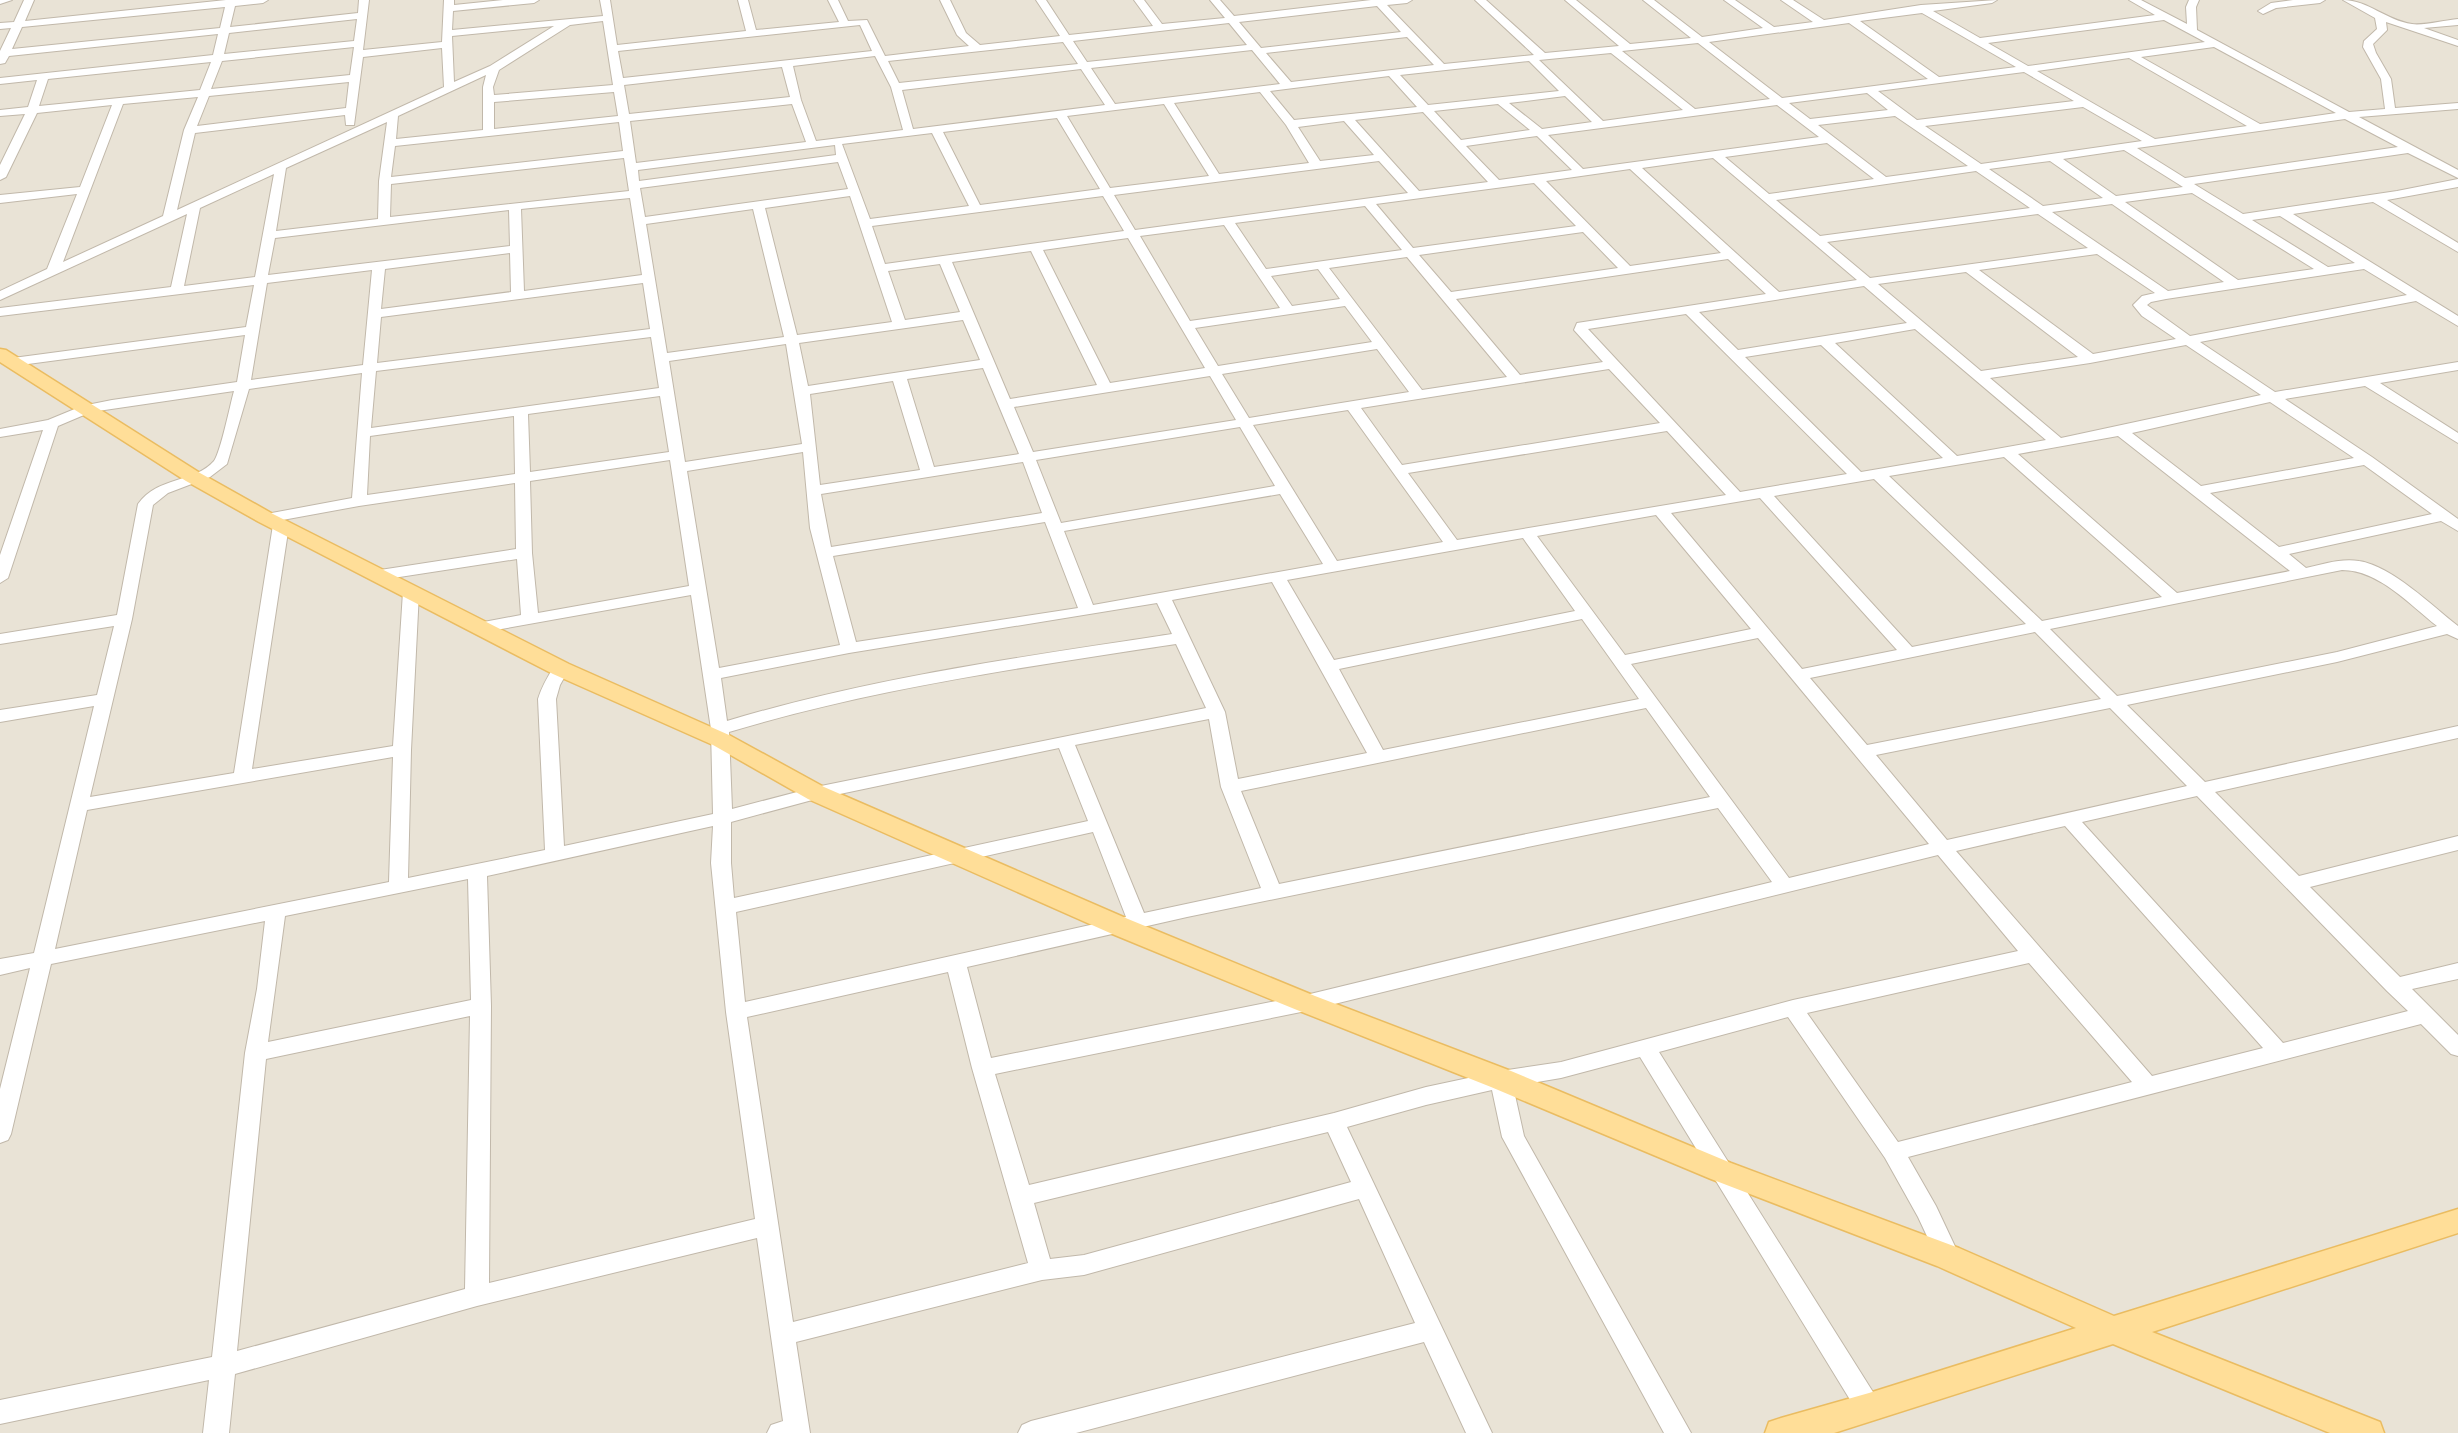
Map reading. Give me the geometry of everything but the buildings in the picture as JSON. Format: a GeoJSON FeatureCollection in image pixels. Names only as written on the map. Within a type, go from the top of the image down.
{"type":"FeatureCollection","features":[{"type":"Feature","properties":{"kind":"main road"},"geometry":{"type":"LineString","coordinates":[[6,358],[193,477],[274,521],[561,669],[720,734],[816,793],[957,855],[1129,923],[1306,1003],[1502,1079],[1721,1171],[1948,1257],[2112,1330],[2368,1433]]}},
{"type":"Feature","properties":{"kind":"main road"},"geometry":{"type":"LineString","coordinates":[[1781,1433],[1869,1408],[2458,1221]]}},
{"type":"Feature","properties":{"kind":"street"},"geometry":{"type":"LineString","coordinates":[[0,1],[7,0]]}},
{"type":"Feature","properties":{"kind":"street"},"geometry":{"type":"LineString","coordinates":[[0,64],[16,25],[29,0]]}},
{"type":"Feature","properties":{"kind":"street"},"geometry":{"type":"LineString","coordinates":[[113,15],[119,0]]}},
{"type":"Feature","properties":{"kind":"street"},"geometry":{"type":"LineString","coordinates":[[0,26],[263,0]]}},
{"type":"Feature","properties":{"kind":"street"},"geometry":{"type":"LineString","coordinates":[[349,134],[350,111],[364,0]]}},
{"type":"Feature","properties":{"kind":"street"},"geometry":{"type":"LineString","coordinates":[[449,88],[449,4],[534,0]]}},
{"type":"Feature","properties":{"kind":"street"},"geometry":{"type":"LineString","coordinates":[[605,0],[720,734],[721,864],[736,1012],[768,1226],[782,1335],[791,1432]]}},
{"type":"Feature","properties":{"kind":"street"},"geometry":{"type":"LineString","coordinates":[[743,0],[752,33]]}},
{"type":"Feature","properties":{"kind":"street"},"geometry":{"type":"LineString","coordinates":[[832,0],[845,24]]}},
{"type":"Feature","properties":{"kind":"street"},"geometry":{"type":"LineString","coordinates":[[945,0],[962,35],[977,48]]}},
{"type":"Feature","properties":{"kind":"street"},"geometry":{"type":"LineString","coordinates":[[1041,0],[1112,108]]}},
{"type":"Feature","properties":{"kind":"street"},"geometry":{"type":"LineString","coordinates":[[1139,0],[1160,28]]}},
{"type":"Feature","properties":{"kind":"street"},"geometry":{"type":"LineString","coordinates":[[1215,0],[1288,86]]}},
{"type":"Feature","properties":{"kind":"street"},"geometry":{"type":"LineString","coordinates":[[1292,0],[1304,12]]}},
{"type":"Feature","properties":{"kind":"street"},"geometry":{"type":"LineString","coordinates":[[489,99],[786,64],[977,48],[1232,21],[1377,1],[1406,0]]}},
{"type":"Feature","properties":{"kind":"street"},"geometry":{"type":"LineString","coordinates":[[1480,0],[1543,57]]}},
{"type":"Feature","properties":{"kind":"street"},"geometry":{"type":"LineString","coordinates":[[1570,0],[1628,48]]}},
{"type":"Feature","properties":{"kind":"street"},"geometry":{"type":"LineString","coordinates":[[1648,0],[1885,182]]}},
{"type":"Feature","properties":{"kind":"street"},"geometry":{"type":"LineString","coordinates":[[1729,0],[1772,30]]}},
{"type":"Feature","properties":{"kind":"street"},"geometry":{"type":"LineString","coordinates":[[1786,0],[1822,23]]}},
{"type":"Feature","properties":{"kind":"street"},"geometry":{"type":"LineString","coordinates":[[1931,0],[1940,6]]}},
{"type":"Feature","properties":{"kind":"street"},"geometry":{"type":"LineString","coordinates":[[385,181],[630,161],[909,134],[1166,100],[1441,67],[1700,40],[1921,8],[1992,0]]}},
{"type":"Feature","properties":{"kind":"street"},"geometry":{"type":"LineString","coordinates":[[2134,0],[2458,175]]}},
{"type":"Feature","properties":{"kind":"street"},"geometry":{"type":"LineString","coordinates":[[2192,32],[2191,7],[2194,0]]}},
{"type":"Feature","properties":{"kind":"street"},"geometry":{"type":"LineString","coordinates":[[2268,0],[2286,3]]}},
{"type":"Feature","properties":{"kind":"street"},"geometry":{"type":"LineString","coordinates":[[2263,11],[2266,7],[2286,3],[2320,0]]}},
{"type":"Feature","properties":{"kind":"street"},"geometry":{"type":"LineString","coordinates":[[2348,0],[2380,17],[2458,44]]}},
{"type":"Feature","properties":{"kind":"street"},"geometry":{"type":"LineString","coordinates":[[1377,1],[1441,67]]}},
{"type":"Feature","properties":{"kind":"street"},"geometry":{"type":"LineString","coordinates":[[168,218],[190,130],[218,58],[230,2]]}},
{"type":"Feature","properties":{"kind":"street"},"geometry":{"type":"LineString","coordinates":[[1921,8],[2156,144]]}},
{"type":"Feature","properties":{"kind":"street"},"geometry":{"type":"LineString","coordinates":[[0,81],[44,76],[223,31],[361,16]]}},
{"type":"Feature","properties":{"kind":"street"},"geometry":{"type":"LineString","coordinates":[[1977,41],[2166,17]]}},
{"type":"Feature","properties":{"kind":"street"},"geometry":{"type":"LineString","coordinates":[[2380,17],[2382,30],[2368,43],[2368,50],[2381,68],[2390,91],[2390,112]]}},
{"type":"Feature","properties":{"kind":"street"},"geometry":{"type":"LineString","coordinates":[[358,54],[448,39],[608,18]]}},
{"type":"Feature","properties":{"kind":"street"},"geometry":{"type":"LineString","coordinates":[[1850,19],[1938,81]]}},
{"type":"Feature","properties":{"kind":"street"},"geometry":{"type":"LineString","coordinates":[[0,296],[494,68],[567,22]]}},
{"type":"Feature","properties":{"kind":"street"},"geometry":{"type":"LineString","coordinates":[[2412,27],[2458,22]]}},
{"type":"Feature","properties":{"kind":"street"},"geometry":{"type":"LineString","coordinates":[[613,48],[864,23],[896,87],[909,134]]}},
{"type":"Feature","properties":{"kind":"street"},"geometry":{"type":"LineString","coordinates":[[896,87],[1409,34]]}},
{"type":"Feature","properties":{"kind":"street"},"geometry":{"type":"LineString","coordinates":[[4,53],[134,54],[218,58],[360,43]]}},
{"type":"Feature","properties":{"kind":"street"},"geometry":{"type":"LineString","coordinates":[[1460,143],[2216,44]]}},
{"type":"Feature","properties":{"kind":"street"},"geometry":{"type":"LineString","coordinates":[[1614,50],[1692,112]]}},
{"type":"Feature","properties":{"kind":"street"},"geometry":{"type":"LineString","coordinates":[[2132,56],[2259,128]]}},
{"type":"Feature","properties":{"kind":"street"},"geometry":{"type":"LineString","coordinates":[[1532,58],[1600,124]]}},
{"type":"Feature","properties":{"kind":"street"},"geometry":{"type":"LineString","coordinates":[[786,64],[796,100],[812,144]]}},
{"type":"Feature","properties":{"kind":"street"},"geometry":{"type":"LineString","coordinates":[[489,132],[488,87],[494,68]]}},
{"type":"Feature","properties":{"kind":"street"},"geometry":{"type":"LineString","coordinates":[[1392,73],[1460,143],[1497,185]]}},
{"type":"Feature","properties":{"kind":"street"},"geometry":{"type":"LineString","coordinates":[[0,177],[32,111],[44,76]]}},
{"type":"Feature","properties":{"kind":"street"},"geometry":{"type":"LineString","coordinates":[[0,113],[118,103],[355,78]]}},
{"type":"Feature","properties":{"kind":"street"},"geometry":{"type":"LineString","coordinates":[[1263,89],[1291,124],[1316,165]]}},
{"type":"Feature","properties":{"kind":"street"},"geometry":{"type":"LineString","coordinates":[[1870,90],[1897,112],[2166,295]]}},
{"type":"Feature","properties":{"kind":"street"},"geometry":{"type":"LineString","coordinates":[[1291,124],[1498,99],[1567,93]]}},
{"type":"Feature","properties":{"kind":"street"},"geometry":{"type":"LineString","coordinates":[[1498,99],[1539,132],[1581,174]]}},
{"type":"Feature","properties":{"kind":"street"},"geometry":{"type":"LineString","coordinates":[[389,143],[796,100]]}},
{"type":"Feature","properties":{"kind":"street"},"geometry":{"type":"LineString","coordinates":[[1166,100],[1216,178]]}},
{"type":"Feature","properties":{"kind":"street"},"geometry":{"type":"LineString","coordinates":[[53,271],[118,103]]}},
{"type":"Feature","properties":{"kind":"street"},"geometry":{"type":"LineString","coordinates":[[1915,124],[2086,103]]}},
{"type":"Feature","properties":{"kind":"street"},"geometry":{"type":"LineString","coordinates":[[1765,198],[1979,167],[2128,148],[2347,115],[2458,106]]}},
{"type":"Feature","properties":{"kind":"street"},"geometry":{"type":"LineString","coordinates":[[190,130],[350,111]]}},
{"type":"Feature","properties":{"kind":"street"},"geometry":{"type":"LineString","coordinates":[[1807,123],[1897,112]]}},
{"type":"Feature","properties":{"kind":"street"},"geometry":{"type":"LineString","coordinates":[[384,221],[385,181],[393,114]]}},
{"type":"Feature","properties":{"kind":"street"},"geometry":{"type":"LineString","coordinates":[[1060,115],[1284,489],[1333,567]]}},
{"type":"Feature","properties":{"kind":"street"},"geometry":{"type":"LineString","coordinates":[[1347,118],[1417,196]]}},
{"type":"Feature","properties":{"kind":"street"},"geometry":{"type":"LineString","coordinates":[[936,130],[976,209]]}},
{"type":"Feature","properties":{"kind":"street"},"geometry":{"type":"LineString","coordinates":[[881,268],[1717,156],[1828,139]]}},
{"type":"Feature","properties":{"kind":"street"},"geometry":{"type":"LineString","coordinates":[[838,141],[900,325]]}},
{"type":"Feature","properties":{"kind":"street"},"geometry":{"type":"LineString","coordinates":[[0,149],[15,148]]}},
{"type":"Feature","properties":{"kind":"street"},"geometry":{"type":"LineString","coordinates":[[2128,148],[2326,271]]}},
{"type":"Feature","properties":{"kind":"street"},"geometry":{"type":"LineString","coordinates":[[2183,182],[2410,149]]}},
{"type":"Feature","properties":{"kind":"street"},"geometry":{"type":"LineString","coordinates":[[1717,156],[2057,442]]}},
{"type":"Feature","properties":{"kind":"street"},"geometry":{"type":"LineString","coordinates":[[865,224],[1106,191],[1381,157]]}},
{"type":"Feature","properties":{"kind":"street"},"geometry":{"type":"LineString","coordinates":[[269,235],[635,190],[843,158]]}},
{"type":"Feature","properties":{"kind":"street"},"geometry":{"type":"LineString","coordinates":[[2054,158],[2236,285]]}},
{"type":"Feature","properties":{"kind":"street"},"geometry":{"type":"LineString","coordinates":[[0,1134],[124,619],[146,504],[158,493],[213,469],[222,461],[243,385],[281,165]]}},
{"type":"Feature","properties":{"kind":"street"},"geometry":{"type":"LineString","coordinates":[[1634,167],[1776,296]]}},
{"type":"Feature","properties":{"kind":"street"},"geometry":{"type":"LineString","coordinates":[[1538,180],[1627,270]]}},
{"type":"Feature","properties":{"kind":"street"},"geometry":{"type":"LineString","coordinates":[[2241,218],[2375,198],[2458,182]]}},
{"type":"Feature","properties":{"kind":"street"},"geometry":{"type":"LineString","coordinates":[[1817,240],[2118,201],[2194,189]]}},
{"type":"Feature","properties":{"kind":"street"},"geometry":{"type":"LineString","coordinates":[[0,199],[84,190]]}},
{"type":"Feature","properties":{"kind":"street"},"geometry":{"type":"LineString","coordinates":[[640,221],[855,192]]}},
{"type":"Feature","properties":{"kind":"street"},"geometry":{"type":"LineString","coordinates":[[2375,198],[2458,248]]}},
{"type":"Feature","properties":{"kind":"street"},"geometry":{"type":"LineString","coordinates":[[1368,202],[1517,380]]}},
{"type":"Feature","properties":{"kind":"street"},"geometry":{"type":"LineString","coordinates":[[758,204],[792,340],[810,447],[815,515],[849,648]]}},
{"type":"Feature","properties":{"kind":"street"},"geometry":{"type":"LineString","coordinates":[[176,292],[195,205]]}},
{"type":"Feature","properties":{"kind":"street"},"geometry":{"type":"LineString","coordinates":[[515,206],[518,294]]}},
{"type":"Feature","properties":{"kind":"street"},"geometry":{"type":"LineString","coordinates":[[2282,212],[2458,322]]}},
{"type":"Feature","properties":{"kind":"street"},"geometry":{"type":"LineString","coordinates":[[1227,221],[1288,310]]}},
{"type":"Feature","properties":{"kind":"street"},"geometry":{"type":"LineString","coordinates":[[1264,273],[1586,228]]}},
{"type":"Feature","properties":{"kind":"street"},"geometry":{"type":"LineString","coordinates":[[1035,247],[1105,388]]}},
{"type":"Feature","properties":{"kind":"street"},"geometry":{"type":"LineString","coordinates":[[0,312],[260,282],[516,249]]}},
{"type":"Feature","properties":{"kind":"street"},"geometry":{"type":"LineString","coordinates":[[1736,496],[1581,330],[1582,326],[1868,282],[2098,250]]}},
{"type":"Feature","properties":{"kind":"street"},"geometry":{"type":"LineString","coordinates":[[1446,297],[1732,255]]}},
{"type":"Feature","properties":{"kind":"street"},"geometry":{"type":"LineString","coordinates":[[944,259],[968,314],[986,363],[1055,522],[1087,611]]}},
{"type":"Feature","properties":{"kind":"street"},"geometry":{"type":"LineString","coordinates":[[1321,265],[1418,396]]}},
{"type":"Feature","properties":{"kind":"street"},"geometry":{"type":"LineString","coordinates":[[2366,265],[2166,295],[2142,302],[2141,308],[2367,460],[2458,526]]}},
{"type":"Feature","properties":{"kind":"street"},"geometry":{"type":"LineString","coordinates":[[359,501],[363,433],[380,267]]}},
{"type":"Feature","properties":{"kind":"street"},"geometry":{"type":"LineString","coordinates":[[1968,268],[2090,359]]}},
{"type":"Feature","properties":{"kind":"street"},"geometry":{"type":"LineString","coordinates":[[376,314],[649,278]]}},
{"type":"Feature","properties":{"kind":"street"},"geometry":{"type":"LineString","coordinates":[[1978,376],[2090,359],[2419,297]]}},
{"type":"Feature","properties":{"kind":"street"},"geometry":{"type":"LineString","coordinates":[[1187,325],[1348,302]]}},
{"type":"Feature","properties":{"kind":"street"},"geometry":{"type":"LineString","coordinates":[[1690,310],[1858,477]]}},
{"type":"Feature","properties":{"kind":"street"},"geometry":{"type":"LineString","coordinates":[[661,358],[968,314]]}},
{"type":"Feature","properties":{"kind":"street"},"geometry":{"type":"LineString","coordinates":[[1734,355],[1917,326]]}},
{"type":"Feature","properties":{"kind":"street"},"geometry":{"type":"LineString","coordinates":[[6,358],[253,330]]}},
{"type":"Feature","properties":{"kind":"street"},"geometry":{"type":"LineString","coordinates":[[0,433],[52,424],[86,409],[243,385],[657,332]]}},
{"type":"Feature","properties":{"kind":"street"},"geometry":{"type":"LineString","coordinates":[[1824,340],[1954,461]]}},
{"type":"Feature","properties":{"kind":"street"},"geometry":{"type":"LineString","coordinates":[[1005,404],[1380,345]]}},
{"type":"Feature","properties":{"kind":"street"},"geometry":{"type":"LineString","coordinates":[[801,391],[986,363]]}},
{"type":"Feature","properties":{"kind":"street"},"geometry":{"type":"LineString","coordinates":[[813,491],[1613,364]]}},
{"type":"Feature","properties":{"kind":"street"},"geometry":{"type":"LineString","coordinates":[[711,676],[849,648],[1087,611],[1736,496],[2007,452],[2121,431],[2273,397],[2458,366]]}},
{"type":"Feature","properties":{"kind":"street"},"geometry":{"type":"LineString","coordinates":[[899,377],[928,474]]}},
{"type":"Feature","properties":{"kind":"street"},"geometry":{"type":"LineString","coordinates":[[2366,380],[2458,439]]}},
{"type":"Feature","properties":{"kind":"street"},"geometry":{"type":"LineString","coordinates":[[363,433],[666,391]]}},
{"type":"Feature","properties":{"kind":"street"},"geometry":{"type":"LineString","coordinates":[[1352,406],[1453,545]]}},
{"type":"Feature","properties":{"kind":"street"},"geometry":{"type":"LineString","coordinates":[[521,411],[524,553],[530,619]]}},
{"type":"Feature","properties":{"kind":"street"},"geometry":{"type":"LineString","coordinates":[[0,578],[52,424]]}},
{"type":"Feature","properties":{"kind":"street"},"geometry":{"type":"LineString","coordinates":[[1398,470],[1669,426]]}},
{"type":"Feature","properties":{"kind":"street"},"geometry":{"type":"LineString","coordinates":[[2121,431],[2303,573]]}},
{"type":"Feature","properties":{"kind":"street"},"geometry":{"type":"LineString","coordinates":[[242,777],[274,521],[359,501],[523,477],[810,447]]}},
{"type":"Feature","properties":{"kind":"street"},"geometry":{"type":"LineString","coordinates":[[2007,452],[2173,598]]}},
{"type":"Feature","properties":{"kind":"street"},"geometry":{"type":"LineString","coordinates":[[2198,491],[2367,460]]}},
{"type":"Feature","properties":{"kind":"street"},"geometry":{"type":"LineString","coordinates":[[1878,474],[2038,626],[2198,789],[2296,884],[2394,986],[2458,1048]]}},
{"type":"Feature","properties":{"kind":"street"},"geometry":{"type":"LineString","coordinates":[[825,553],[1284,489]]}},
{"type":"Feature","properties":{"kind":"street"},"geometry":{"type":"LineString","coordinates":[[1763,492],[1907,651]]}},
{"type":"Feature","properties":{"kind":"street"},"geometry":{"type":"LineString","coordinates":[[1660,510],[2033,955],[2148,1086]]}},
{"type":"Feature","properties":{"kind":"street"},"geometry":{"type":"LineString","coordinates":[[2276,552],[2444,516]]}},
{"type":"Feature","properties":{"kind":"street"},"geometry":{"type":"LineString","coordinates":[[0,530],[16,527]]}},
{"type":"Feature","properties":{"kind":"street"},"geometry":{"type":"LineString","coordinates":[[1527,533],[1584,614],[1620,660],[1785,886]]}},
{"type":"Feature","properties":{"kind":"street"},"geometry":{"type":"LineString","coordinates":[[380,575],[524,553]]}},
{"type":"Feature","properties":{"kind":"street"},"geometry":{"type":"LineString","coordinates":[[1798,675],[1907,651],[2342,565],[2358,565],[2372,570],[2454,631]]}},
{"type":"Feature","properties":{"kind":"street"},"geometry":{"type":"LineString","coordinates":[[1278,577],[1378,757]]}},
{"type":"Feature","properties":{"kind":"street"},"geometry":{"type":"LineString","coordinates":[[480,628],[698,589]]}},
{"type":"Feature","properties":{"kind":"street"},"geometry":{"type":"LineString","coordinates":[[398,888],[402,750],[411,592]]}},
{"type":"Feature","properties":{"kind":"street"},"geometry":{"type":"LineString","coordinates":[[1163,598],[1216,712],[1230,787],[1272,892]]}},
{"type":"Feature","properties":{"kind":"street"},"geometry":{"type":"LineString","coordinates":[[1329,666],[1584,614]]}},
{"type":"Feature","properties":{"kind":"street"},"geometry":{"type":"LineString","coordinates":[[0,639],[124,619]]}},
{"type":"Feature","properties":{"kind":"street"},"geometry":{"type":"LineString","coordinates":[[1864,752],[2110,700],[2337,657],[2454,631]]}},
{"type":"Feature","properties":{"kind":"street"},"geometry":{"type":"LineString","coordinates":[[1620,660],[1761,632]]}},
{"type":"Feature","properties":{"kind":"street"},"geometry":{"type":"LineString","coordinates":[[720,734],[797,705],[929,676],[1181,638]]}},
{"type":"Feature","properties":{"kind":"street"},"geometry":{"type":"LineString","coordinates":[[555,855],[547,699],[551,685],[561,669]]}},
{"type":"Feature","properties":{"kind":"street"},"geometry":{"type":"LineString","coordinates":[[0,716],[104,698]]}},
{"type":"Feature","properties":{"kind":"street"},"geometry":{"type":"LineString","coordinates":[[1230,787],[1650,702]]}},
{"type":"Feature","properties":{"kind":"street"},"geometry":{"type":"LineString","coordinates":[[0,966],[398,888],[722,818],[816,793],[1065,741],[1216,712]]}},
{"type":"Feature","properties":{"kind":"street"},"geometry":{"type":"LineString","coordinates":[[982,1068],[1306,1003],[1942,846],[2198,789],[2455,736]]}},
{"type":"Feature","properties":{"kind":"street"},"geometry":{"type":"LineString","coordinates":[[1065,741],[1097,825],[1129,923]]}},
{"type":"Feature","properties":{"kind":"street"},"geometry":{"type":"LineString","coordinates":[[78,805],[402,750]]}},
{"type":"Feature","properties":{"kind":"street"},"geometry":{"type":"LineString","coordinates":[[736,1012],[1272,892],[1722,801]]}},
{"type":"Feature","properties":{"kind":"street"},"geometry":{"type":"LineString","coordinates":[[2068,818],[2278,1051]]}},
{"type":"Feature","properties":{"kind":"street"},"geometry":{"type":"LineString","coordinates":[[726,907],[1097,825]]}},
{"type":"Feature","properties":{"kind":"street"},"geometry":{"type":"LineString","coordinates":[[2296,884],[2458,844]]}},
{"type":"Feature","properties":{"kind":"street"},"geometry":{"type":"LineString","coordinates":[[476,1296],[481,1006],[477,871]]}},
{"type":"Feature","properties":{"kind":"street"},"geometry":{"type":"LineString","coordinates":[[216,1433],[256,1053],[267,989],[276,912]]}},
{"type":"Feature","properties":{"kind":"street"},"geometry":{"type":"LineString","coordinates":[[1020,1196],[1334,1122],[1426,1096],[1502,1079],[1561,1070],[1793,1008],[2033,955]]}},
{"type":"Feature","properties":{"kind":"street"},"geometry":{"type":"LineString","coordinates":[[956,964],[982,1068],[1042,1270]]}},
{"type":"Feature","properties":{"kind":"street"},"geometry":{"type":"LineString","coordinates":[[2394,986],[2458,971]]}},
{"type":"Feature","properties":{"kind":"street"},"geometry":{"type":"LineString","coordinates":[[256,1053],[481,1006]]}},
{"type":"Feature","properties":{"kind":"street"},"geometry":{"type":"LineString","coordinates":[[1793,1008],[1893,1152],[1928,1213],[1948,1257]]}},
{"type":"Feature","properties":{"kind":"street"},"geometry":{"type":"LineString","coordinates":[[1893,1152],[2423,1015]]}},
{"type":"Feature","properties":{"kind":"street"},"geometry":{"type":"LineString","coordinates":[[1646,1048],[1869,1408]]}},
{"type":"Feature","properties":{"kind":"street"},"geometry":{"type":"LineString","coordinates":[[1502,1079],[1508,1120],[1513,1137],[1678,1433]]}},
{"type":"Feature","properties":{"kind":"street"},"geometry":{"type":"LineString","coordinates":[[1334,1122],[1429,1330],[1480,1433]]}},
{"type":"Feature","properties":{"kind":"street"},"geometry":{"type":"LineString","coordinates":[[782,1335],[1042,1270],[1084,1265],[1365,1188]]}},
{"type":"Feature","properties":{"kind":"street"},"geometry":{"type":"LineString","coordinates":[[0,1412],[222,1366],[476,1296],[768,1226]]}},
{"type":"Feature","properties":{"kind":"street"},"geometry":{"type":"LineString","coordinates":[[1031,1433],[1429,1330]]}},
{"type":"Feature","properties":{"kind":"shaded area"},"geometry":{"type":"Polygon","coordinates":[[[0,0],[2458,0],[2458,1433],[0,1433],[0,0]]]}}]}
